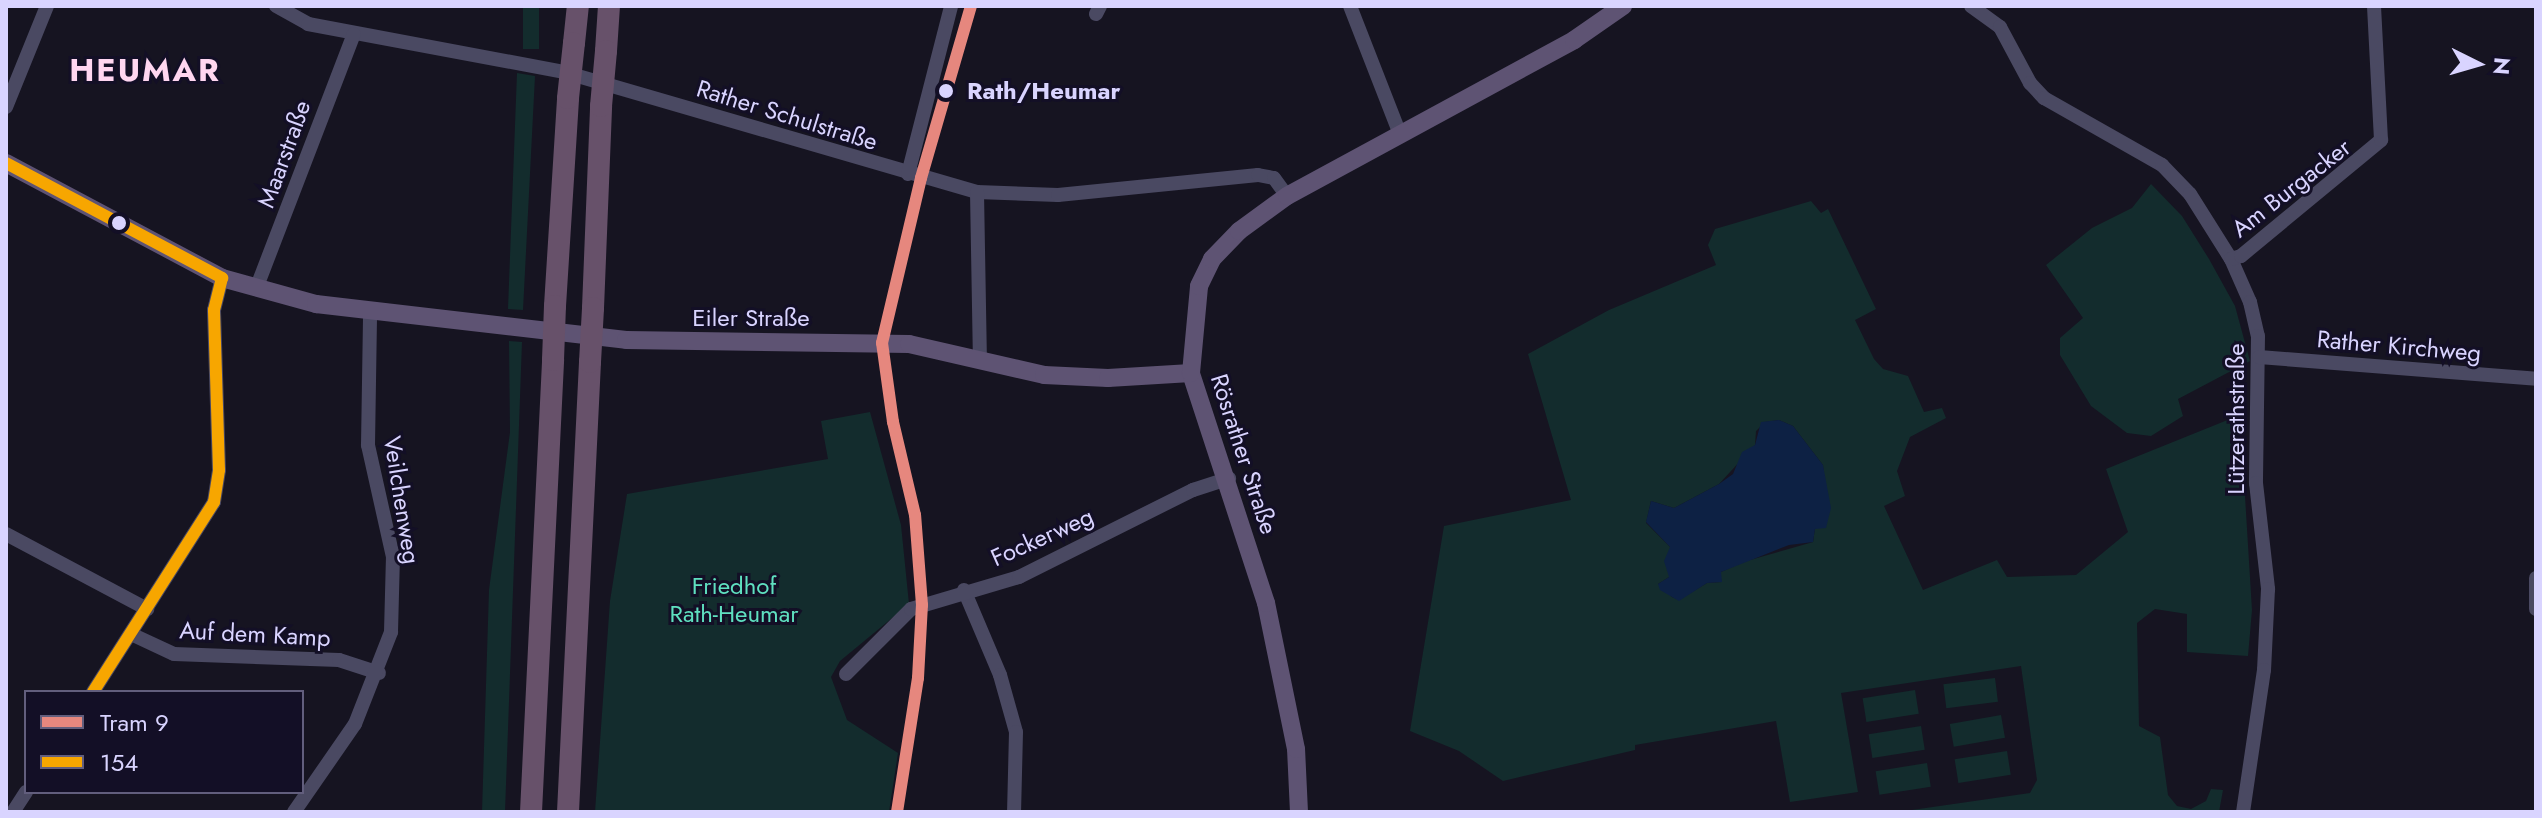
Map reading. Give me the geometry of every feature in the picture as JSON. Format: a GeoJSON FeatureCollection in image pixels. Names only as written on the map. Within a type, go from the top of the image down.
{"type":"FeatureCollection","features":[{"type":"Feature","properties":{"kind":"highway"},"geometry":{"type":"LineString","coordinates":[[531,812],[555,306],[568,98],[578,6]]}},
{"type":"Feature","properties":{"kind":"highway"},"geometry":{"type":"LineString","coordinates":[[568,812],[601,106],[609,6]]}},
{"type":"Feature","properties":{"kind":"main road","name":"Rösrather Straße"},"geometry":{"type":"LineString","coordinates":[[1299,812],[1296,749],[1268,613],[1229,478],[1191,373],[1193,306],[1205,273],[1239,231],[1287,196],[1563,46],[1623,6]]}},
{"type":"Feature","properties":{"kind":"main road","name":"Eiler Straße"},"geometry":{"type":"LineString","coordinates":[[6,163],[222,278],[256,289],[370,313],[649,341],[909,344],[1044,375],[1077,378],[1191,373]]}},
{"type":"Feature","properties":{"kind":"street"},"geometry":{"type":"LineString","coordinates":[[6,107],[47,6]]}},
{"type":"Feature","properties":{"kind":"street","name":"Rather Schulstraße"},"geometry":{"type":"LineString","coordinates":[[276,6],[308,24],[564,72],[977,192],[1058,195],[1258,175],[1274,178],[1287,196]]}},
{"type":"Feature","properties":{"kind":"street"},"geometry":{"type":"LineString","coordinates":[[908,174],[951,6]]}},
{"type":"Feature","properties":{"kind":"street"},"geometry":{"type":"LineString","coordinates":[[1350,6],[1400,134]]}},
{"type":"Feature","properties":{"kind":"street","name":"Lützerathstraße"},"geometry":{"type":"LineString","coordinates":[[1971,6],[2000,27],[2030,83],[2044,98],[2162,165],[2190,194],[2231,259],[2255,318],[2259,357],[2256,483],[2268,628],[2243,812]]}},
{"type":"Feature","properties":{"kind":"street","name":"Am Burgacker"},"geometry":{"type":"LineString","coordinates":[[2231,259],[2241,256],[2381,140],[2374,6]]}},
{"type":"Feature","properties":{"kind":"street","name":"Maarstraße"},"geometry":{"type":"LineString","coordinates":[[256,289],[354,34]]}},
{"type":"Feature","properties":{"kind":"street"},"geometry":{"type":"LineString","coordinates":[[977,192],[980,359]]}},
{"type":"Feature","properties":{"kind":"street"},"geometry":{"type":"LineString","coordinates":[[94,690],[214,502],[219,470],[214,310],[222,278]]}},
{"type":"Feature","properties":{"kind":"street","name":"Veilchenweg"},"geometry":{"type":"LineString","coordinates":[[294,812],[355,724],[379,673],[391,632],[393,557],[368,445],[370,313]]}},
{"type":"Feature","properties":{"kind":"street","name":"Rather Kirchweg"},"geometry":{"type":"LineString","coordinates":[[2259,357],[2536,379]]}},
{"type":"Feature","properties":{"kind":"street","name":"Fockerweg"},"geometry":{"type":"LineString","coordinates":[[846,674],[911,609],[964,590],[1019,577],[1193,490],[1229,478]]}},
{"type":"Feature","properties":{"kind":"street"},"geometry":{"type":"LineString","coordinates":[[6,534],[147,609]]}},
{"type":"Feature","properties":{"kind":"street"},"geometry":{"type":"LineString","coordinates":[[2536,578],[2536,609]]}},
{"type":"Feature","properties":{"kind":"street"},"geometry":{"type":"LineString","coordinates":[[964,590],[1000,675],[1016,732],[1014,812]]}},
{"type":"Feature","properties":{"kind":"street","name":"Auf dem Kamp"},"geometry":{"type":"LineString","coordinates":[[131,634],[174,654],[339,660],[379,673]]}},
{"type":"Feature","properties":{"kind":"street"},"geometry":{"type":"LineString","coordinates":[[13,812],[25,794]]}},
{"type":"Feature","properties":{"kind":"green space"},"geometry":{"type":"Polygon","coordinates":[[[523,6],[539,6],[539,49],[523,49],[523,6]]]}},
{"type":"Feature","properties":{"kind":"green space"},"geometry":{"type":"Polygon","coordinates":[[[517,73],[535,76],[523,310],[508,309],[517,73]]]}},
{"type":"Feature","properties":{"kind":"green space"},"geometry":{"type":"Polygon","coordinates":[[[2151,184],[2182,216],[2209,259],[2235,306],[2250,361],[2178,399],[2183,416],[2151,436],[2127,433],[2091,406],[2060,355],[2060,338],[2083,318],[2046,265],[2092,228],[2132,208],[2151,184]]]}},
{"type":"Feature","properties":{"kind":"green space"},"geometry":{"type":"Polygon","coordinates":[[[1811,201],[1821,213],[1828,209],[1876,309],[1855,320],[1874,359],[1883,369],[1908,376],[1924,412],[1942,408],[1946,418],[1910,437],[1897,471],[1905,496],[1884,506],[1923,590],[1997,560],[2007,577],[2076,575],[2128,532],[2106,469],[2240,415],[2252,610],[2248,656],[2187,652],[2187,614],[2155,609],[2137,623],[2139,726],[2160,737],[2168,795],[2177,806],[2191,809],[2206,801],[2211,789],[2223,790],[2219,812],[1898,812],[2030,793],[2037,780],[2021,666],[1841,693],[1858,792],[1790,802],[1776,721],[1635,745],[1635,750],[1503,781],[1459,751],[1410,731],[1444,526],[1571,500],[1528,354],[1609,310],[1716,265],[1708,245],[1715,229],[1811,201]],[[1779,420],[1765,422],[1756,431],[1755,445],[1719,484],[1674,508],[1651,501],[1646,523],[1670,547],[1669,577],[1658,584],[1672,597],[1679,600],[1707,583],[1721,582],[1721,572],[1743,562],[1813,542],[1815,529],[1828,516],[1823,465],[1793,426],[1779,420]]]}},
{"type":"Feature","properties":{"kind":"green space"},"geometry":{"type":"Polygon","coordinates":[[[509,341],[522,342],[505,812],[482,812],[489,590],[510,432],[509,341]]]}},
{"type":"Feature","properties":{"kind":"green space","name":"Friedhof Rath-Heumar"},"geometry":{"type":"Polygon","coordinates":[[[870,412],[901,525],[909,604],[840,661],[831,677],[847,720],[898,753],[889,812],[595,812],[610,601],[627,494],[828,459],[821,421],[870,412]]]}},
{"type":"Feature","properties":{"kind":"green space"},"geometry":{"type":"Polygon","coordinates":[[[1995,678],[1998,702],[1946,708],[1943,684],[1995,678]]]}},
{"type":"Feature","properties":{"kind":"green space"},"geometry":{"type":"Polygon","coordinates":[[[1915,690],[1919,714],[1866,722],[1863,698],[1915,690]]]}},
{"type":"Feature","properties":{"kind":"green space"},"geometry":{"type":"Polygon","coordinates":[[[2001,715],[2005,738],[1954,747],[1950,724],[2001,715]]]}},
{"type":"Feature","properties":{"kind":"green space"},"geometry":{"type":"Polygon","coordinates":[[[1921,726],[1925,750],[1872,758],[1869,734],[1921,726]]]}},
{"type":"Feature","properties":{"kind":"green space"},"geometry":{"type":"Polygon","coordinates":[[[2007,751],[2011,775],[1958,783],[1955,759],[2007,751]]]}},
{"type":"Feature","properties":{"kind":"green space"},"geometry":{"type":"Polygon","coordinates":[[[1927,763],[1931,787],[1879,795],[1876,771],[1927,763]]]}},
{"type":"Feature","properties":{"kind":"water"},"geometry":{"type":"Polygon","coordinates":[[[1779,420],[1793,426],[1823,465],[1831,508],[1826,528],[1815,529],[1813,542],[1789,545],[1721,572],[1722,582],[1707,583],[1679,601],[1660,590],[1658,584],[1669,577],[1664,561],[1670,547],[1646,522],[1651,501],[1674,508],[1719,484],[1733,474],[1742,452],[1755,445],[1761,422],[1779,420]]]}},
{"type":"Feature","properties":{"kind":"tram line","name":"9"},"geometry":{"type":"LineString","coordinates":[[897,812],[918,678],[922,605],[915,515],[893,422],[882,343],[921,178],[971,6]]}},
{"type":"Feature","properties":{"kind":"transit line","name":"154"},"geometry":{"type":"LineString","coordinates":[[6,163],[222,278]]}},
{"type":"Feature","properties":{"kind":"transit line","name":"154"},"geometry":{"type":"LineString","coordinates":[[94,690],[214,502],[219,470],[214,310],[222,278]]}},
{"type":"Feature","properties":{"kind":"place","name":"Rath/Heumar"},"geometry":{"type":"Point","coordinates":[946,91]}},
{"type":"Feature","properties":{"kind":"district","name":"HEUMAR"},"geometry":{"type":"Point","coordinates":[145,70]}}]}
